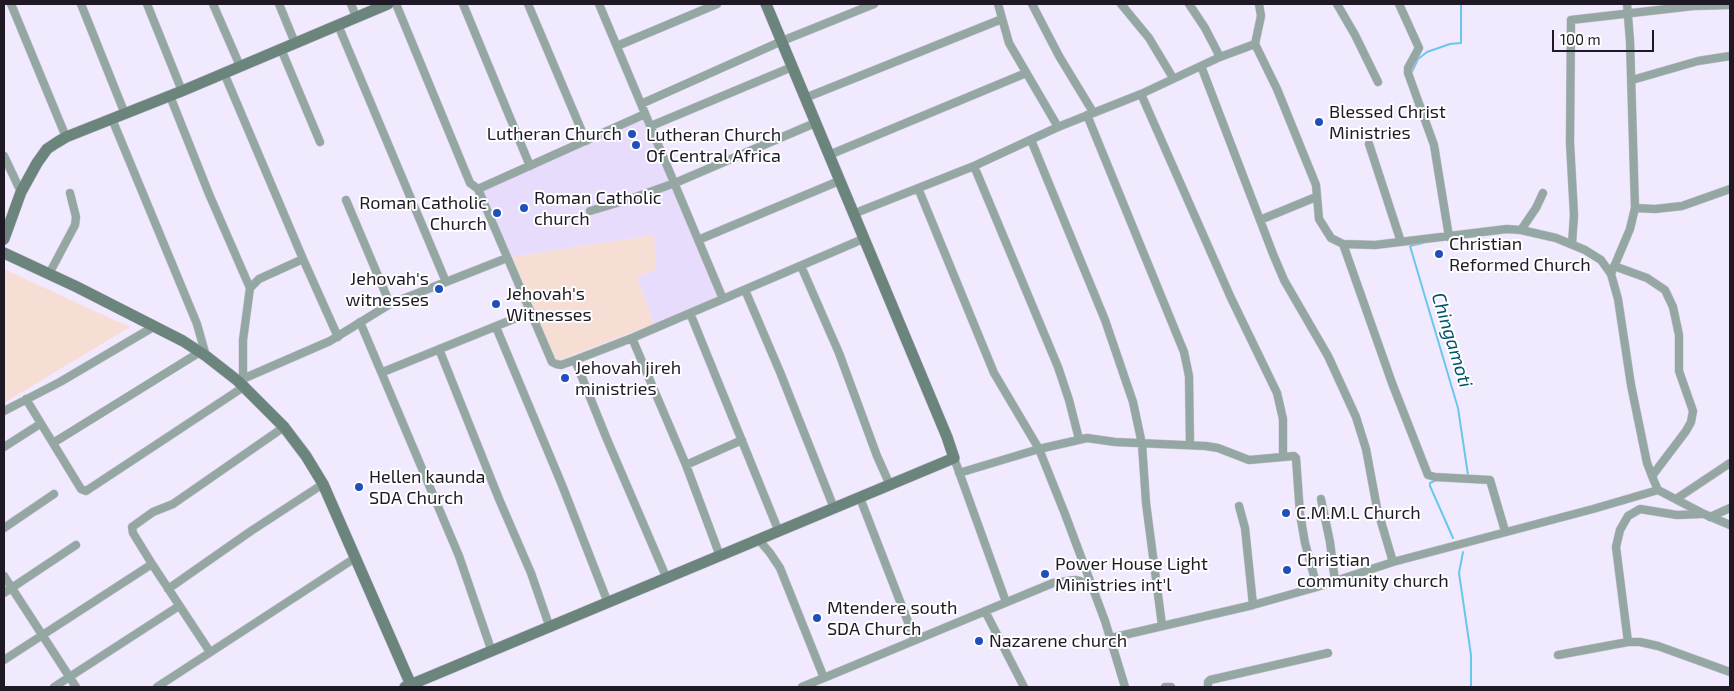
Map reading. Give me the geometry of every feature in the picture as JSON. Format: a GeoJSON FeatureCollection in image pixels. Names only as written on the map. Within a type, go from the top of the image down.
{"type":"FeatureCollection","features":[{"type":"Feature","properties":{"kind":"main road"},"geometry":{"type":"LineString","coordinates":[[4,239],[21,192],[41,156],[47,149],[66,137],[170,96],[388,4]]}},
{"type":"Feature","properties":{"kind":"main road"},"geometry":{"type":"LineString","coordinates":[[4,253],[154,326],[203,354],[242,382],[284,428],[306,456],[323,484],[408,686],[954,458],[947,437],[766,4]]}},
{"type":"Feature","properties":{"kind":"street"},"geometry":{"type":"LineString","coordinates":[[11,4],[66,137]]}},
{"type":"Feature","properties":{"kind":"street"},"geometry":{"type":"LineString","coordinates":[[81,4],[124,114]]}},
{"type":"Feature","properties":{"kind":"street"},"geometry":{"type":"LineString","coordinates":[[147,4],[182,91]]}},
{"type":"Feature","properties":{"kind":"street"},"geometry":{"type":"LineString","coordinates":[[213,4],[240,66]]}},
{"type":"Feature","properties":{"kind":"street"},"geometry":{"type":"LineString","coordinates":[[279,4],[295,43]]}},
{"type":"Feature","properties":{"kind":"street"},"geometry":{"type":"LineString","coordinates":[[350,4],[356,17]]}},
{"type":"Feature","properties":{"kind":"street"},"geometry":{"type":"LineString","coordinates":[[396,4],[470,183],[478,189],[552,362],[561,365],[632,338],[864,240]]}},
{"type":"Feature","properties":{"kind":"street"},"geometry":{"type":"LineString","coordinates":[[463,4],[530,166]]}},
{"type":"Feature","properties":{"kind":"street"},"geometry":{"type":"LineString","coordinates":[[528,4],[586,141]]}},
{"type":"Feature","properties":{"kind":"street"},"geometry":{"type":"LineString","coordinates":[[599,4],[723,299]]}},
{"type":"Feature","properties":{"kind":"street"},"geometry":{"type":"LineString","coordinates":[[616,46],[716,4]]}},
{"type":"Feature","properties":{"kind":"street"},"geometry":{"type":"LineString","coordinates":[[641,104],[782,41],[874,4]]}},
{"type":"Feature","properties":{"kind":"street"},"geometry":{"type":"LineString","coordinates":[[998,4],[1009,44],[1058,127]]}},
{"type":"Feature","properties":{"kind":"street"},"geometry":{"type":"LineString","coordinates":[[1032,4],[1090,113],[1184,352],[1188,376],[1190,445]]}},
{"type":"Feature","properties":{"kind":"street"},"geometry":{"type":"LineString","coordinates":[[1121,4],[1149,38],[1173,78]]}},
{"type":"Feature","properties":{"kind":"street"},"geometry":{"type":"LineString","coordinates":[[1189,4],[1205,28],[1220,57]]}},
{"type":"Feature","properties":{"kind":"street"},"geometry":{"type":"LineString","coordinates":[[1259,4],[1261,16],[1255,44],[1277,89],[1316,185],[1319,219],[1324,230],[1331,238],[1343,244],[1375,245],[1507,229],[1540,233],[1572,244],[1601,260],[1613,270],[1647,278],[1665,290],[1672,307],[1679,335],[1679,371],[1693,411],[1691,422],[1686,431],[1652,476]]}},
{"type":"Feature","properties":{"kind":"street"},"geometry":{"type":"LineString","coordinates":[[1337,4],[1355,35],[1378,82]]}},
{"type":"Feature","properties":{"kind":"street"},"geometry":{"type":"LineString","coordinates":[[1399,4],[1419,48],[1408,68],[1408,73],[1434,145],[1449,237]]}},
{"type":"Feature","properties":{"kind":"street"},"geometry":{"type":"LineString","coordinates":[[1627,4],[1632,80],[1635,208],[1630,230],[1613,270],[1630,385],[1652,476],[1658,490],[1707,516],[1730,525]]}},
{"type":"Feature","properties":{"kind":"street"},"geometry":{"type":"LineString","coordinates":[[1572,244],[1574,215],[1571,152],[1571,20],[1693,6],[1730,5]]}},
{"type":"Feature","properties":{"kind":"street"},"geometry":{"type":"LineString","coordinates":[[805,98],[1002,19]]}},
{"type":"Feature","properties":{"kind":"street"},"geometry":{"type":"LineString","coordinates":[[338,25],[446,282]]}},
{"type":"Feature","properties":{"kind":"street"},"geometry":{"type":"LineString","coordinates":[[853,214],[974,166],[1090,113],[1142,94],[1220,57],[1255,44]]}},
{"type":"Feature","properties":{"kind":"street"},"geometry":{"type":"LineString","coordinates":[[281,49],[320,142]]}},
{"type":"Feature","properties":{"kind":"street"},"geometry":{"type":"LineString","coordinates":[[1632,80],[1698,61],[1730,56]]}},
{"type":"Feature","properties":{"kind":"street"},"geometry":{"type":"LineString","coordinates":[[1201,66],[1284,280],[1328,356],[1356,416],[1366,449],[1377,508],[1393,562]]}},
{"type":"Feature","properties":{"kind":"street"},"geometry":{"type":"LineString","coordinates":[[651,126],[792,67]]}},
{"type":"Feature","properties":{"kind":"street"},"geometry":{"type":"LineString","coordinates":[[829,155],[1026,72]]}},
{"type":"Feature","properties":{"kind":"street"},"geometry":{"type":"LineString","coordinates":[[224,73],[338,336]]}},
{"type":"Feature","properties":{"kind":"street"},"geometry":{"type":"LineString","coordinates":[[1142,94],[1231,298],[1277,393],[1283,419],[1283,457]]}},
{"type":"Feature","properties":{"kind":"street"},"geometry":{"type":"LineString","coordinates":[[170,96],[209,194],[250,288],[243,340],[242,382]]}},
{"type":"Feature","properties":{"kind":"street"},"geometry":{"type":"LineString","coordinates":[[478,189],[645,114]]}},
{"type":"Feature","properties":{"kind":"street"},"geometry":{"type":"LineString","coordinates":[[53,443],[203,354],[197,324],[112,119]]}},
{"type":"Feature","properties":{"kind":"street"},"geometry":{"type":"LineString","coordinates":[[590,211],[675,183],[815,123]]}},
{"type":"Feature","properties":{"kind":"street"},"geometry":{"type":"LineString","coordinates":[[1031,140],[1105,320],[1133,402],[1142,444],[1146,503],[1162,625]]}},
{"type":"Feature","properties":{"kind":"street"},"geometry":{"type":"LineString","coordinates":[[1369,144],[1401,242]]}},
{"type":"Feature","properties":{"kind":"street"},"geometry":{"type":"LineString","coordinates":[[4,156],[21,192]]}},
{"type":"Feature","properties":{"kind":"street"},"geometry":{"type":"LineString","coordinates":[[974,166],[1058,367],[1079,439]]}},
{"type":"Feature","properties":{"kind":"street"},"geometry":{"type":"LineString","coordinates":[[698,240],[839,181]]}},
{"type":"Feature","properties":{"kind":"street"},"geometry":{"type":"LineString","coordinates":[[918,188],[994,373],[1039,449],[1093,588],[1124,687]]}},
{"type":"Feature","properties":{"kind":"street"},"geometry":{"type":"LineString","coordinates":[[1635,208],[1655,209],[1682,206],[1730,188]]}},
{"type":"Feature","properties":{"kind":"street"},"geometry":{"type":"LineString","coordinates":[[49,274],[75,225],[76,218],[70,193]]}},
{"type":"Feature","properties":{"kind":"street"},"geometry":{"type":"LineString","coordinates":[[1520,230],[1544,193]]}},
{"type":"Feature","properties":{"kind":"street"},"geometry":{"type":"LineString","coordinates":[[1260,220],[1316,197]]}},
{"type":"Feature","properties":{"kind":"street"},"geometry":{"type":"LineString","coordinates":[[346,200],[390,304]]}},
{"type":"Feature","properties":{"kind":"street"},"geometry":{"type":"LineString","coordinates":[[1343,244],[1392,383],[1428,475],[1490,480],[1506,531]]}},
{"type":"Feature","properties":{"kind":"street"},"geometry":{"type":"LineString","coordinates":[[26,399],[81,489],[86,491],[242,382],[338,336],[390,304],[507,258]]}},
{"type":"Feature","properties":{"kind":"street"},"geometry":{"type":"LineString","coordinates":[[250,288],[259,279],[303,259]]}},
{"type":"Feature","properties":{"kind":"street"},"geometry":{"type":"LineString","coordinates":[[801,266],[839,353],[890,486]]}},
{"type":"Feature","properties":{"kind":"street"},"geometry":{"type":"LineString","coordinates":[[745,290],[784,381],[834,508]]}},
{"type":"Feature","properties":{"kind":"street"},"geometry":{"type":"LineString","coordinates":[[382,372],[531,312]]}},
{"type":"Feature","properties":{"kind":"street"},"geometry":{"type":"LineString","coordinates":[[690,313],[779,532]]}},
{"type":"Feature","properties":{"kind":"street"},"geometry":{"type":"LineString","coordinates":[[360,322],[460,556],[492,652]]}},
{"type":"Feature","properties":{"kind":"street"},"geometry":{"type":"LineString","coordinates":[[4,411],[60,382],[154,326]]}},
{"type":"Feature","properties":{"kind":"street"},"geometry":{"type":"LineString","coordinates":[[496,327],[608,603]]}},
{"type":"Feature","properties":{"kind":"street"},"geometry":{"type":"LineString","coordinates":[[632,338],[686,465],[720,556]]}},
{"type":"Feature","properties":{"kind":"street"},"geometry":{"type":"LineString","coordinates":[[439,349],[531,574],[550,628]]}},
{"type":"Feature","properties":{"kind":"street"},"geometry":{"type":"LineString","coordinates":[[575,360],[667,579]]}},
{"type":"Feature","properties":{"kind":"street"},"geometry":{"type":"LineString","coordinates":[[4,447],[40,424]]}},
{"type":"Feature","properties":{"kind":"street"},"geometry":{"type":"LineString","coordinates":[[210,652],[132,530],[134,524],[159,509],[173,504],[284,428]]}},
{"type":"Feature","properties":{"kind":"street"},"geometry":{"type":"LineString","coordinates":[[959,473],[1039,449],[1087,438],[1142,444],[1190,445],[1218,448],[1249,460],[1294,456],[1296,458],[1300,514],[1305,544],[1317,587]]}},
{"type":"Feature","properties":{"kind":"street"},"geometry":{"type":"LineString","coordinates":[[686,465],[742,440]]}},
{"type":"Feature","properties":{"kind":"street"},"geometry":{"type":"LineString","coordinates":[[954,458],[1006,602]]}},
{"type":"Feature","properties":{"kind":"street"},"geometry":{"type":"LineString","coordinates":[[1676,499],[1730,463]]}},
{"type":"Feature","properties":{"kind":"street"},"geometry":{"type":"LineString","coordinates":[[168,589],[250,531],[323,484]]}},
{"type":"Feature","properties":{"kind":"street"},"geometry":{"type":"LineString","coordinates":[[1110,638],[1253,605],[1317,587],[1393,562],[1658,490]]}},
{"type":"Feature","properties":{"kind":"street"},"geometry":{"type":"LineString","coordinates":[[4,528],[54,494]]}},
{"type":"Feature","properties":{"kind":"street"},"geometry":{"type":"LineString","coordinates":[[860,498],[915,640]]}},
{"type":"Feature","properties":{"kind":"street"},"geometry":{"type":"LineString","coordinates":[[1322,499],[1330,542],[1334,581]]}},
{"type":"Feature","properties":{"kind":"street"},"geometry":{"type":"LineString","coordinates":[[1239,506],[1246,535],[1253,605]]}},
{"type":"Feature","properties":{"kind":"street"},"geometry":{"type":"LineString","coordinates":[[1628,642],[1616,547],[1620,530],[1628,516],[1640,509],[1677,515],[1707,516],[1730,508]]}},
{"type":"Feature","properties":{"kind":"street"},"geometry":{"type":"LineString","coordinates":[[759,540],[780,568],[824,678]]}},
{"type":"Feature","properties":{"kind":"street"},"geometry":{"type":"LineString","coordinates":[[4,593],[76,545]]}},
{"type":"Feature","properties":{"kind":"street"},"geometry":{"type":"LineString","coordinates":[[157,687],[355,558]]}},
{"type":"Feature","properties":{"kind":"street"},"geometry":{"type":"LineString","coordinates":[[4,660],[152,564]]}},
{"type":"Feature","properties":{"kind":"street"},"geometry":{"type":"LineString","coordinates":[[4,576],[76,687]]}},
{"type":"Feature","properties":{"kind":"street"},"geometry":{"type":"LineString","coordinates":[[802,687],[1053,583],[1068,580],[1080,581],[1093,588]]}},
{"type":"Feature","properties":{"kind":"street"},"geometry":{"type":"LineString","coordinates":[[54,687],[179,606]]}},
{"type":"Feature","properties":{"kind":"street"},"geometry":{"type":"LineString","coordinates":[[984,611],[1024,687]]}},
{"type":"Feature","properties":{"kind":"street"},"geometry":{"type":"LineString","coordinates":[[1558,655],[1628,642],[1640,642],[1658,646],[1730,672]]}},
{"type":"Feature","properties":{"kind":"street"},"geometry":{"type":"LineString","coordinates":[[1208,687],[1210,680],[1328,654]]}},
{"type":"Feature","properties":{"kind":"street"},"geometry":{"type":"LineString","coordinates":[[1165,687],[1171,687]]}},
{"type":"Feature","properties":{"kind":"shaded area"},"geometry":{"type":"Polygon","coordinates":[[[642,113],[720,298],[654,324],[637,277],[656,269],[653,235],[504,258],[478,186],[642,113]]]}},
{"type":"Feature","properties":{"kind":"shaded area"},"geometry":{"type":"Polygon","coordinates":[[[654,235],[656,269],[637,277],[654,324],[555,362],[525,315],[504,258],[654,235]]]}},
{"type":"Feature","properties":{"kind":"shaded area"},"geometry":{"type":"Polygon","coordinates":[[[4,269],[112,319],[130,327],[4,403],[4,269]]]}},
{"type":"Feature","properties":{"kind":"waterway","name":"Chingamoti"},"geometry":{"type":"LineString","coordinates":[[1411,74],[1418,59],[1427,52],[1450,44],[1461,43],[1461,4]]}},
{"type":"Feature","properties":{"kind":"waterway","name":"Chingamoti"},"geometry":{"type":"LineString","coordinates":[[1423,243],[1410,246],[1458,408],[1468,475]]}},
{"type":"Feature","properties":{"kind":"waterway","name":"Chingamoti"},"geometry":{"type":"LineString","coordinates":[[1437,480],[1430,483],[1430,486],[1453,538]]}},
{"type":"Feature","properties":{"kind":"waterway"},"geometry":{"type":"LineString","coordinates":[[1463,552],[1459,573],[1471,655],[1471,687]]}},
{"type":"Feature","properties":{"kind":"place","name":"Blessed Christ Ministries"},"geometry":{"type":"Point","coordinates":[1319,122]}},
{"type":"Feature","properties":{"kind":"place","name":"Lutheran Church"},"geometry":{"type":"Point","coordinates":[632,134]}},
{"type":"Feature","properties":{"kind":"place","name":"Lutheran Church Of Central Africa"},"geometry":{"type":"Point","coordinates":[636,145]}},
{"type":"Feature","properties":{"kind":"place","name":"Roman Catholic church"},"geometry":{"type":"Point","coordinates":[524,208]}},
{"type":"Feature","properties":{"kind":"place","name":"Roman Catholic Church"},"geometry":{"type":"Point","coordinates":[497,213]}},
{"type":"Feature","properties":{"kind":"place","name":"Christian Reformed Church"},"geometry":{"type":"Point","coordinates":[1439,254]}},
{"type":"Feature","properties":{"kind":"place","name":"Jehovah's witnesses"},"geometry":{"type":"Point","coordinates":[439,289]}},
{"type":"Feature","properties":{"kind":"place","name":"Jehovah's Witnesses"},"geometry":{"type":"Point","coordinates":[496,304]}},
{"type":"Feature","properties":{"kind":"place","name":"Jehovah jireh ministries"},"geometry":{"type":"Point","coordinates":[565,378]}},
{"type":"Feature","properties":{"kind":"place","name":"Hellen kaunda SDA Church"},"geometry":{"type":"Point","coordinates":[359,487]}},
{"type":"Feature","properties":{"kind":"place","name":"C.M.M.L Church"},"geometry":{"type":"Point","coordinates":[1286,513]}},
{"type":"Feature","properties":{"kind":"place","name":"Christian community church"},"geometry":{"type":"Point","coordinates":[1287,570]}},
{"type":"Feature","properties":{"kind":"place","name":"Power House Light Ministries int'l"},"geometry":{"type":"Point","coordinates":[1045,574]}},
{"type":"Feature","properties":{"kind":"place","name":"Mtendere south SDA Church"},"geometry":{"type":"Point","coordinates":[817,618]}},
{"type":"Feature","properties":{"kind":"place","name":"Nazarene church"},"geometry":{"type":"Point","coordinates":[979,641]}}]}
